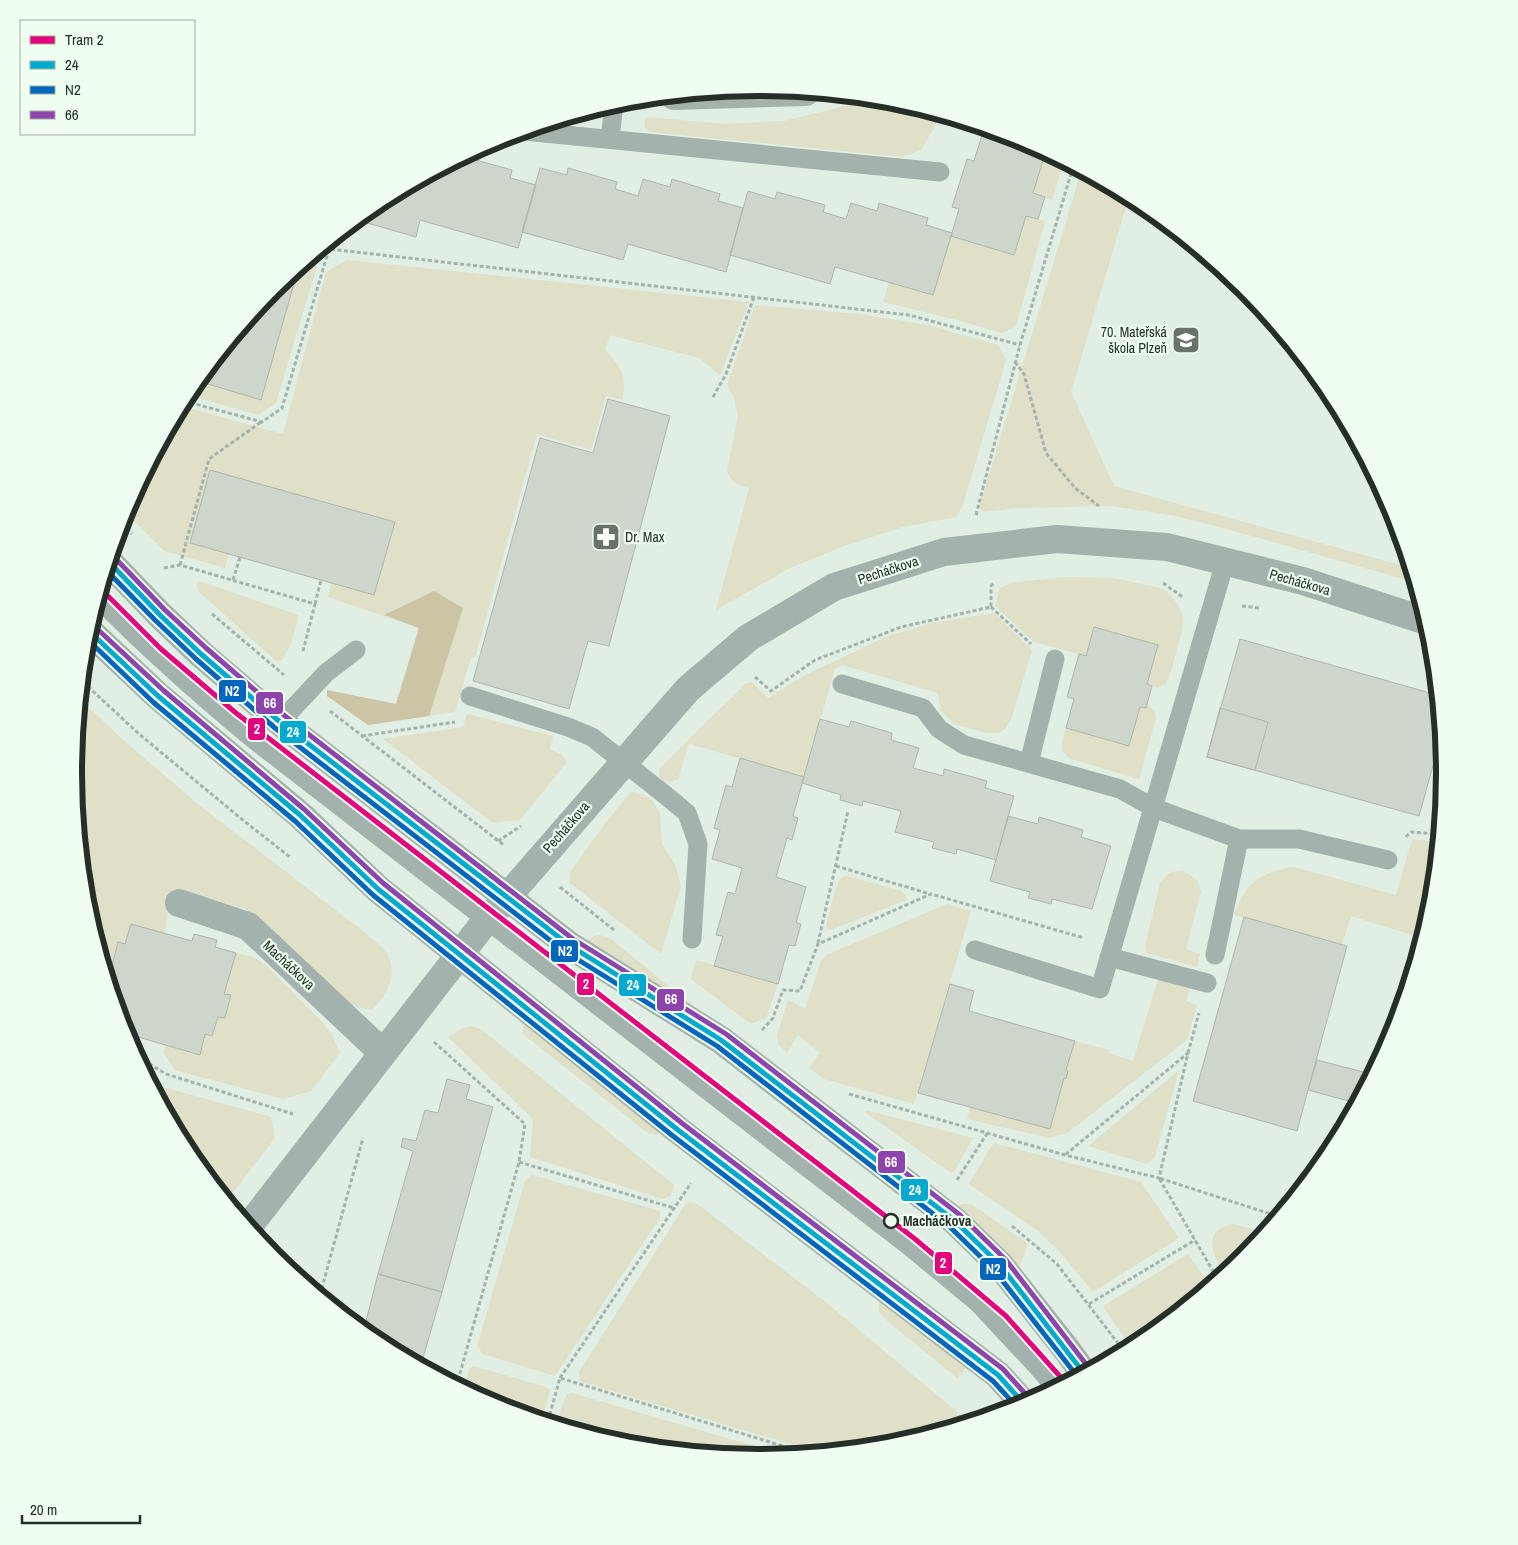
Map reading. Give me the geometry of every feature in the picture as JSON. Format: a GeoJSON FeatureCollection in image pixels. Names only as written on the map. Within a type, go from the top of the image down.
{"type":"FeatureCollection","features":[{"type":"Feature","properties":{"kind":"street","name":"Pecháčkova"},"geometry":{"type":"LineString","coordinates":[[484,924],[688,689],[748,638],[834,587],[944,552],[1057,539],[1167,547],[1303,582],[1417,618]]}},
{"type":"Feature","properties":{"kind":"street"},"geometry":{"type":"LineString","coordinates":[[114,568],[160,616],[280,722],[569,945],[722,1040],[955,1221],[1000,1265],[1080,1367]]}},
{"type":"Feature","properties":{"kind":"street"},"geometry":{"type":"LineString","coordinates":[[96,637],[158,696],[300,815],[378,889],[678,1130],[998,1375],[1018,1398]]}},
{"type":"Feature","properties":{"kind":"street","name":"Macháčkova"},"geometry":{"type":"LineString","coordinates":[[179,902],[248,926],[383,1053]]}},
{"type":"Feature","properties":{"kind":"street"},"geometry":{"type":"LineString","coordinates":[[252,1222],[484,924]]}},
{"type":"Feature","properties":{"kind":"lane"},"geometry":{"type":"LineString","coordinates":[[610,140],[613,112]]}},
{"type":"Feature","properties":{"kind":"lane"},"geometry":{"type":"LineString","coordinates":[[540,133],[940,172]]}},
{"type":"Feature","properties":{"kind":"lane"},"geometry":{"type":"LineString","coordinates":[[975,950],[1100,989],[1225,562]]}},
{"type":"Feature","properties":{"kind":"lane"},"geometry":{"type":"LineString","coordinates":[[104,604],[144,645],[217,709],[484,924],[917,1252],[978,1303],[1051,1382]]}},
{"type":"Feature","properties":{"kind":"lane"},"geometry":{"type":"LineString","coordinates":[[280,722],[326,673],[356,650]]}},
{"type":"Feature","properties":{"kind":"lane"},"geometry":{"type":"LineString","coordinates":[[1029,763],[1055,659]]}},
{"type":"Feature","properties":{"kind":"lane"},"geometry":{"type":"LineString","coordinates":[[842,684],[922,708],[939,729],[964,745],[1120,789],[1154,808],[1239,839],[1300,839],[1388,860]]}},
{"type":"Feature","properties":{"kind":"lane"},"geometry":{"type":"LineString","coordinates":[[470,696],[568,727],[592,737],[664,794],[686,814],[698,844],[692,939]]}},
{"type":"Feature","properties":{"kind":"lane"},"geometry":{"type":"LineString","coordinates":[[1214,955],[1239,839]]}},
{"type":"Feature","properties":{"kind":"lane"},"geometry":{"type":"LineString","coordinates":[[1109,957],[1207,983]]}},
{"type":"Feature","properties":{"kind":"path"},"geometry":{"type":"LineString","coordinates":[[967,549],[1015,362],[1070,173]]}},
{"type":"Feature","properties":{"kind":"path"},"geometry":{"type":"LineString","coordinates":[[331,249],[909,315],[1020,345]]}},
{"type":"Feature","properties":{"kind":"path"},"geometry":{"type":"LineString","coordinates":[[180,565],[209,459],[282,408],[327,252]]}},
{"type":"Feature","properties":{"kind":"path"},"geometry":{"type":"LineString","coordinates":[[714,397],[726,374],[754,297]]}},
{"type":"Feature","properties":{"kind":"path"},"geometry":{"type":"LineString","coordinates":[[1015,362],[1024,374],[1046,453],[1075,488],[1102,509]]}},
{"type":"Feature","properties":{"kind":"path"},"geometry":{"type":"LineString","coordinates":[[193,403],[262,422]]}},
{"type":"Feature","properties":{"kind":"path"},"geometry":{"type":"LineString","coordinates":[[233,580],[240,557]]}},
{"type":"Feature","properties":{"kind":"path"},"geometry":{"type":"LineString","coordinates":[[164,568],[180,565],[315,604]]}},
{"type":"Feature","properties":{"kind":"path"},"geometry":{"type":"LineString","coordinates":[[302,652],[321,580]]}},
{"type":"Feature","properties":{"kind":"path"},"geometry":{"type":"LineString","coordinates":[[997,580],[991,586],[991,607],[1028,643],[1055,659]]}},
{"type":"Feature","properties":{"kind":"path"},"geometry":{"type":"LineString","coordinates":[[1156,582],[1165,584],[1182,597],[1213,603],[1262,608]]}},
{"type":"Feature","properties":{"kind":"path"},"geometry":{"type":"LineString","coordinates":[[1182,597],[1185,606]]}},
{"type":"Feature","properties":{"kind":"path"},"geometry":{"type":"LineString","coordinates":[[749,676],[754,677],[771,691],[815,660],[901,627],[991,607]]}},
{"type":"Feature","properties":{"kind":"path"},"geometry":{"type":"LineString","coordinates":[[87,692],[90,688],[139,734],[297,862]]}},
{"type":"Feature","properties":{"kind":"path"},"geometry":{"type":"LineString","coordinates":[[361,736],[457,722],[470,696]]}},
{"type":"Feature","properties":{"kind":"path"},"geometry":{"type":"LineString","coordinates":[[761,1031],[773,1018],[783,990],[800,991],[818,944],[848,811]]}},
{"type":"Feature","properties":{"kind":"path"},"geometry":{"type":"LineString","coordinates":[[498,841],[522,826]]}},
{"type":"Feature","properties":{"kind":"path"},"geometry":{"type":"LineString","coordinates":[[1411,832],[1433,833]]}},
{"type":"Feature","properties":{"kind":"path"},"geometry":{"type":"LineString","coordinates":[[836,866],[1090,940]]}},
{"type":"Feature","properties":{"kind":"path"},"geometry":{"type":"LineString","coordinates":[[818,944],[931,894]]}},
{"type":"Feature","properties":{"kind":"path"},"geometry":{"type":"LineString","coordinates":[[430,1039],[526,1124],[519,1162],[459,1378]]}},
{"type":"Feature","properties":{"kind":"path"},"geometry":{"type":"LineString","coordinates":[[1065,1155],[1188,1053],[1159,1178],[1214,1272]]}},
{"type":"Feature","properties":{"kind":"path"},"geometry":{"type":"LineString","coordinates":[[148,1063],[166,1074],[301,1116]]}},
{"type":"Feature","properties":{"kind":"path"},"geometry":{"type":"LineString","coordinates":[[841,1093],[1065,1155],[1159,1178],[1272,1214]]}},
{"type":"Feature","properties":{"kind":"path"},"geometry":{"type":"LineString","coordinates":[[322,1288],[365,1131]]}},
{"type":"Feature","properties":{"kind":"path"},"geometry":{"type":"LineString","coordinates":[[519,1162],[674,1208]]}},
{"type":"Feature","properties":{"kind":"path"},"geometry":{"type":"LineString","coordinates":[[550,1415],[560,1378],[693,1180]]}},
{"type":"Feature","properties":{"kind":"path"},"geometry":{"type":"LineString","coordinates":[[1008,1222],[1057,1264],[1119,1345]]}},
{"type":"Feature","properties":{"kind":"path"},"geometry":{"type":"LineString","coordinates":[[1089,1304],[1195,1240]]}},
{"type":"Feature","properties":{"kind":"path"},"geometry":{"type":"LineString","coordinates":[[560,1378],[791,1448]]}},
{"type":"Feature","properties":{"kind":"green space"},"geometry":{"type":"Polygon","coordinates":[[[856,103],[934,119],[991,137],[938,121],[921,150],[903,157],[649,132],[645,128],[644,122],[647,117],[725,124],[784,121],[856,103]]]}},
{"type":"Feature","properties":{"kind":"green space"},"geometry":{"type":"Polygon","coordinates":[[[1043,159],[1062,168],[1052,200],[1033,193],[1043,159]]]}},
{"type":"Feature","properties":{"kind":"green space"},"geometry":{"type":"Polygon","coordinates":[[[1079,177],[1127,205],[1071,392],[1114,486],[1400,565],[1402,564],[1407,580],[1175,516],[1111,506],[1019,508],[984,512],[980,505],[1079,177]]]}},
{"type":"Feature","properties":{"kind":"green space"},"geometry":{"type":"Polygon","coordinates":[[[1026,216],[1045,221],[1017,323],[1013,328],[1001,333],[883,302],[889,283],[933,295],[951,236],[1014,255],[1026,216]]]}},
{"type":"Feature","properties":{"kind":"green space"},"geometry":{"type":"Polygon","coordinates":[[[347,260],[749,302],[720,375],[699,358],[610,335],[605,350],[616,362],[622,373],[624,384],[623,400],[606,396],[591,450],[537,434],[475,658],[471,657],[455,712],[368,725],[327,696],[327,690],[396,704],[419,628],[328,597],[332,583],[374,594],[395,522],[210,470],[190,543],[229,554],[225,568],[164,551],[132,519],[152,473],[190,408],[283,434],[326,272],[347,260]]]}},
{"type":"Feature","properties":{"kind":"green space"},"geometry":{"type":"Polygon","coordinates":[[[313,264],[317,266],[276,403],[258,415],[197,397],[206,383],[261,399],[294,281],[313,264]]]}},
{"type":"Feature","properties":{"kind":"green space"},"geometry":{"type":"Polygon","coordinates":[[[755,305],[859,314],[928,325],[998,345],[1006,360],[963,505],[956,517],[903,527],[847,545],[790,568],[716,610],[749,488],[734,483],[727,472],[738,416],[734,398],[727,385],[755,305]]]}},
{"type":"Feature","properties":{"kind":"green space"},"geometry":{"type":"Polygon","coordinates":[[[1066,577],[1114,578],[1164,589],[1172,597],[1181,612],[1183,626],[1166,683],[1158,688],[1147,684],[1158,645],[1095,627],[1086,656],[1034,642],[995,606],[1000,588],[1010,583],[1066,577]]]}},
{"type":"Feature","properties":{"kind":"green space"},"geometry":{"type":"Polygon","coordinates":[[[199,581],[299,615],[291,644],[282,660],[276,661],[198,591],[197,585],[199,581]]]}},
{"type":"Feature","properties":{"kind":"green space"},"geometry":{"type":"Polygon","coordinates":[[[994,613],[1032,650],[1012,717],[1006,728],[999,733],[986,733],[954,724],[940,710],[938,693],[842,665],[835,669],[804,777],[689,744],[678,779],[671,782],[663,781],[659,776],[660,768],[745,684],[752,682],[768,698],[805,675],[888,636],[932,623],[994,613]]]}},
{"type":"Feature","properties":{"kind":"green space"},"geometry":{"type":"Polygon","coordinates":[[[86,705],[121,738],[199,805],[368,935],[385,951],[392,967],[392,975],[383,997],[372,1010],[359,1008],[334,997],[246,909],[174,889],[164,933],[131,924],[125,944],[118,943],[113,962],[110,961],[95,904],[88,861],[82,772],[86,705]]]}},
{"type":"Feature","properties":{"kind":"green space"},"geometry":{"type":"Polygon","coordinates":[[[1147,705],[1154,710],[1156,718],[1139,779],[1071,759],[1062,749],[1066,728],[1129,746],[1140,707],[1146,708],[1147,705]]]}},
{"type":"Feature","properties":{"kind":"green space"},"geometry":{"type":"Polygon","coordinates":[[[467,714],[553,736],[550,749],[561,754],[567,762],[520,820],[493,823],[383,739],[463,727],[467,714]]]}},
{"type":"Feature","properties":{"kind":"green space"},"geometry":{"type":"Polygon","coordinates":[[[631,792],[642,794],[652,800],[660,813],[662,844],[675,864],[681,886],[661,954],[570,883],[570,872],[606,822],[631,792]]]}},
{"type":"Feature","properties":{"kind":"green space"},"geometry":{"type":"Polygon","coordinates":[[[1412,839],[1432,841],[1423,904],[1415,936],[1351,916],[1342,944],[1234,915],[1243,895],[1255,882],[1273,872],[1294,867],[1396,895],[1412,839]]]}},
{"type":"Feature","properties":{"kind":"green space"},"geometry":{"type":"Polygon","coordinates":[[[1183,870],[1197,880],[1201,891],[1186,949],[1200,954],[1197,967],[1147,953],[1145,946],[1160,883],[1165,877],[1175,871],[1183,870]]]}},
{"type":"Feature","properties":{"kind":"green space"},"geometry":{"type":"Polygon","coordinates":[[[847,876],[902,891],[906,896],[906,900],[831,930],[827,929],[826,925],[837,885],[842,877],[847,876]]]}},
{"type":"Feature","properties":{"kind":"green space"},"geometry":{"type":"Polygon","coordinates":[[[947,904],[971,911],[914,1104],[824,1079],[809,1068],[820,1053],[798,1035],[787,1053],[779,1045],[777,1035],[788,1000],[805,1009],[820,963],[826,955],[947,904]]]}},
{"type":"Feature","properties":{"kind":"green space"},"geometry":{"type":"Polygon","coordinates":[[[600,935],[611,939],[692,1005],[584,942],[600,935]]]}},
{"type":"Feature","properties":{"kind":"green space"},"geometry":{"type":"Polygon","coordinates":[[[236,953],[254,957],[268,967],[323,1023],[332,1035],[340,1053],[311,1091],[283,1099],[175,1070],[164,1053],[165,1045],[200,1055],[205,1034],[212,1036],[218,1017],[225,1018],[231,996],[224,994],[236,953]]]}},
{"type":"Feature","properties":{"kind":"green space"},"geometry":{"type":"Polygon","coordinates":[[[696,960],[778,984],[766,1018],[751,1024],[691,979],[696,960]]]}},
{"type":"Feature","properties":{"kind":"green space"},"geometry":{"type":"Polygon","coordinates":[[[1159,976],[1191,985],[1186,1001],[1197,1005],[1187,1040],[1067,1133],[1049,1138],[967,1119],[970,1107],[1050,1129],[1075,1041],[1109,1050],[1108,1053],[1133,1061],[1159,976]]]}},
{"type":"Feature","properties":{"kind":"green space"},"geometry":{"type":"Polygon","coordinates":[[[523,1022],[661,1131],[656,1135],[649,1134],[523,1034],[523,1022]]]}},
{"type":"Feature","properties":{"kind":"green space"},"geometry":{"type":"Polygon","coordinates":[[[472,1026],[482,1030],[674,1185],[671,1195],[663,1199],[530,1157],[533,1119],[448,1037],[463,1028],[472,1026]]]}},
{"type":"Feature","properties":{"kind":"green space"},"geometry":{"type":"Polygon","coordinates":[[[1179,1070],[1155,1157],[1147,1164],[1088,1146],[1179,1070]]]}},
{"type":"Feature","properties":{"kind":"green space"},"geometry":{"type":"Polygon","coordinates":[[[160,1086],[271,1117],[275,1138],[231,1195],[197,1148],[160,1086]]]}},
{"type":"Feature","properties":{"kind":"green space"},"geometry":{"type":"Polygon","coordinates":[[[866,1110],[973,1138],[954,1172],[950,1172],[866,1113],[866,1110]]]}},
{"type":"Feature","properties":{"kind":"green space"},"geometry":{"type":"Polygon","coordinates":[[[994,1143],[1141,1182],[1179,1238],[1093,1292],[1059,1251],[1038,1231],[969,1184],[994,1143]]]}},
{"type":"Feature","properties":{"kind":"green space"},"geometry":{"type":"Polygon","coordinates":[[[532,1175],[660,1211],[660,1218],[555,1376],[483,1354],[477,1346],[525,1181],[532,1175]]]}},
{"type":"Feature","properties":{"kind":"green space"},"geometry":{"type":"Polygon","coordinates":[[[687,1202],[696,1203],[823,1300],[963,1417],[891,1436],[803,1448],[579,1381],[579,1372],[687,1202]]]}},
{"type":"Feature","properties":{"kind":"green space"},"geometry":{"type":"Polygon","coordinates":[[[963,1204],[973,1205],[1028,1244],[1020,1266],[1014,1264],[954,1207],[963,1204]]]}},
{"type":"Feature","properties":{"kind":"green space"},"geometry":{"type":"Polygon","coordinates":[[[1233,1224],[1257,1230],[1220,1267],[1212,1244],[1213,1238],[1221,1228],[1233,1224]]]}},
{"type":"Feature","properties":{"kind":"green space"},"geometry":{"type":"Polygon","coordinates":[[[1188,1254],[1206,1280],[1171,1309],[1126,1340],[1103,1306],[1188,1254]]]}},
{"type":"Feature","properties":{"kind":"green space"},"geometry":{"type":"Polygon","coordinates":[[[879,1300],[966,1367],[958,1379],[885,1319],[879,1312],[879,1300]]]}},
{"type":"Feature","properties":{"kind":"green space"},"geometry":{"type":"Polygon","coordinates":[[[473,1366],[543,1386],[550,1390],[544,1413],[500,1398],[466,1382],[469,1370],[473,1366]]]}},
{"type":"Feature","properties":{"kind":"green space"},"geometry":{"type":"Polygon","coordinates":[[[572,1393],[765,1449],[715,1448],[671,1443],[627,1436],[584,1426],[559,1418],[567,1394],[572,1393]]]}},
{"type":"Feature","properties":{"kind":"shaded area"},"geometry":{"type":"Polygon","coordinates":[[[434,591],[463,608],[429,716],[368,725],[327,696],[327,690],[396,704],[419,628],[384,615],[434,591]]]}},
{"type":"Feature","properties":{"kind":"building"},"geometry":{"type":"Polygon","coordinates":[[[982,135],[1018,147],[1043,159],[1033,193],[1045,197],[1038,219],[1026,216],[1014,255],[951,236],[959,209],[952,207],[967,159],[974,161],[982,135]]]}},
{"type":"Feature","properties":{"kind":"building"},"geometry":{"type":"Polygon","coordinates":[[[474,159],[512,170],[510,178],[536,185],[518,248],[420,220],[416,237],[366,223],[421,187],[474,159]]]}},
{"type":"Feature","properties":{"kind":"building"},"geometry":{"type":"Polygon","coordinates":[[[540,168],[567,175],[568,168],[617,182],[615,189],[638,196],[643,179],[670,187],[672,179],[720,194],[718,201],[743,208],[726,272],[628,244],[623,260],[522,232],[540,168]]]}},
{"type":"Feature","properties":{"kind":"building"},"geometry":{"type":"Polygon","coordinates":[[[748,191],[775,199],[777,192],[825,205],[823,212],[846,219],[851,203],[877,211],[879,203],[928,218],[926,225],[952,233],[933,295],[835,267],[830,284],[730,255],[748,191]]]}},
{"type":"Feature","properties":{"kind":"building"},"geometry":{"type":"Polygon","coordinates":[[[295,281],[261,400],[206,384],[250,326],[295,281]]]}},
{"type":"Feature","properties":{"kind":"building"},"geometry":{"type":"Polygon","coordinates":[[[608,399],[670,416],[609,646],[588,641],[569,709],[473,681],[540,438],[593,453],[608,399]]]}},
{"type":"Feature","properties":{"kind":"building"},"geometry":{"type":"Polygon","coordinates":[[[210,470],[395,522],[374,595],[190,543],[210,470]]]}},
{"type":"Feature","properties":{"kind":"building"},"geometry":{"type":"Polygon","coordinates":[[[1094,627],[1158,645],[1147,684],[1152,686],[1146,708],[1140,707],[1129,746],[1066,728],[1074,699],[1067,697],[1079,654],[1086,656],[1094,627]]]}},
{"type":"Feature","properties":{"kind":"building"},"geometry":{"type":"Polygon","coordinates":[[[1240,639],[1431,693],[1435,757],[1419,816],[1207,757],[1240,639]]]}},
{"type":"Feature","properties":{"kind":"building"},"geometry":{"type":"Polygon","coordinates":[[[1220,708],[1268,722],[1255,770],[1207,757],[1220,708]]]}},
{"type":"Feature","properties":{"kind":"building"},"geometry":{"type":"Polygon","coordinates":[[[820,719],[849,727],[851,721],[892,733],[891,740],[919,748],[913,768],[943,776],[944,769],[987,781],[985,788],[1014,796],[996,860],[957,849],[956,854],[932,848],[934,842],[895,832],[901,811],[863,801],[862,806],[840,800],[841,795],[802,783],[820,719]]]}},
{"type":"Feature","properties":{"kind":"building"},"geometry":{"type":"Polygon","coordinates":[[[740,758],[804,777],[793,816],[798,818],[792,840],[787,838],[776,877],[806,887],[796,923],[801,924],[795,946],[789,945],[778,984],[714,966],[723,936],[716,935],[728,892],[735,894],[742,868],[712,859],[720,830],[714,828],[726,785],[732,787],[740,758]]]}},
{"type":"Feature","properties":{"kind":"building"},"geometry":{"type":"Polygon","coordinates":[[[1008,816],[1038,824],[1039,817],[1083,830],[1081,837],[1111,846],[1092,909],[1052,899],[1051,904],[1028,898],[1030,892],[990,881],[1008,816]]]}},
{"type":"Feature","properties":{"kind":"building"},"geometry":{"type":"Polygon","coordinates":[[[1244,917],[1347,946],[1297,1131],[1193,1101],[1244,917]]]}},
{"type":"Feature","properties":{"kind":"building"},"geometry":{"type":"Polygon","coordinates":[[[131,924],[192,941],[194,934],[217,940],[215,947],[236,953],[224,994],[231,995],[225,1018],[218,1017],[212,1036],[205,1034],[200,1055],[138,1037],[138,1039],[118,990],[110,961],[113,962],[118,942],[125,944],[131,924]]]}},
{"type":"Feature","properties":{"kind":"building"},"geometry":{"type":"Polygon","coordinates":[[[950,984],[974,991],[969,1011],[1075,1041],[1066,1070],[1068,1071],[1066,1079],[1064,1078],[1050,1129],[918,1093],[950,984]]]}},
{"type":"Feature","properties":{"kind":"building"},"geometry":{"type":"Polygon","coordinates":[[[1317,1060],[1366,1073],[1350,1101],[1308,1090],[1317,1060]]]}},
{"type":"Feature","properties":{"kind":"building"},"geometry":{"type":"Polygon","coordinates":[[[447,1079],[470,1085],[466,1099],[493,1107],[442,1292],[378,1274],[413,1151],[401,1147],[403,1138],[416,1141],[425,1110],[438,1113],[447,1079]]]}},
{"type":"Feature","properties":{"kind":"building"},"geometry":{"type":"Polygon","coordinates":[[[378,1274],[442,1292],[423,1359],[366,1322],[378,1274]]]}},
{"type":"Feature","properties":{"kind":"tram line","name":"2"},"geometry":{"type":"LineString","coordinates":[[107,595],[161,649],[236,713],[915,1239],[1006,1316],[1061,1377]]}},
{"type":"Feature","properties":{"kind":"transit line","name":"66"},"geometry":{"type":"LineString","coordinates":[[117,560],[165,610],[285,716],[573,939],[726,1034],[960,1215],[1006,1260],[1086,1364]]}},
{"type":"Feature","properties":{"kind":"transit line","name":"24"},"geometry":{"type":"LineString","coordinates":[[114,568],[201,654],[280,722],[569,945],[721,1040],[955,1221],[1000,1265],[1079,1367]]}},
{"type":"Feature","properties":{"kind":"transit line","name":"N2"},"geometry":{"type":"LineString","coordinates":[[112,576],[196,659],[275,728],[564,951],[717,1046],[950,1227],[994,1270],[1073,1371]]}},
{"type":"Feature","properties":{"kind":"transit line","name":"66"},"geometry":{"type":"LineString","coordinates":[[98,630],[163,690],[305,810],[383,883],[683,1124],[1003,1369],[1026,1394]]}},
{"type":"Feature","properties":{"kind":"transit line","name":"24"},"geometry":{"type":"LineString","coordinates":[[96,637],[158,696],[300,815],[378,889],[678,1130],[998,1375],[1018,1398]]}},
{"type":"Feature","properties":{"kind":"transit line","name":"N2"},"geometry":{"type":"LineString","coordinates":[[94,646],[153,702],[295,821],[373,895],[673,1136],[993,1381],[1011,1400]]}},
{"type":"Feature","properties":{"kind":"place","name":"70. Mateřská škola Plzeň"},"geometry":{"type":"Point","coordinates":[1186,340]}},
{"type":"Feature","properties":{"kind":"place","name":"Dr. Max"},"geometry":{"type":"Point","coordinates":[606,537]}},
{"type":"Feature","properties":{"kind":"place","name":"Macháčkova"},"geometry":{"type":"Point","coordinates":[891,1221]}}]}
